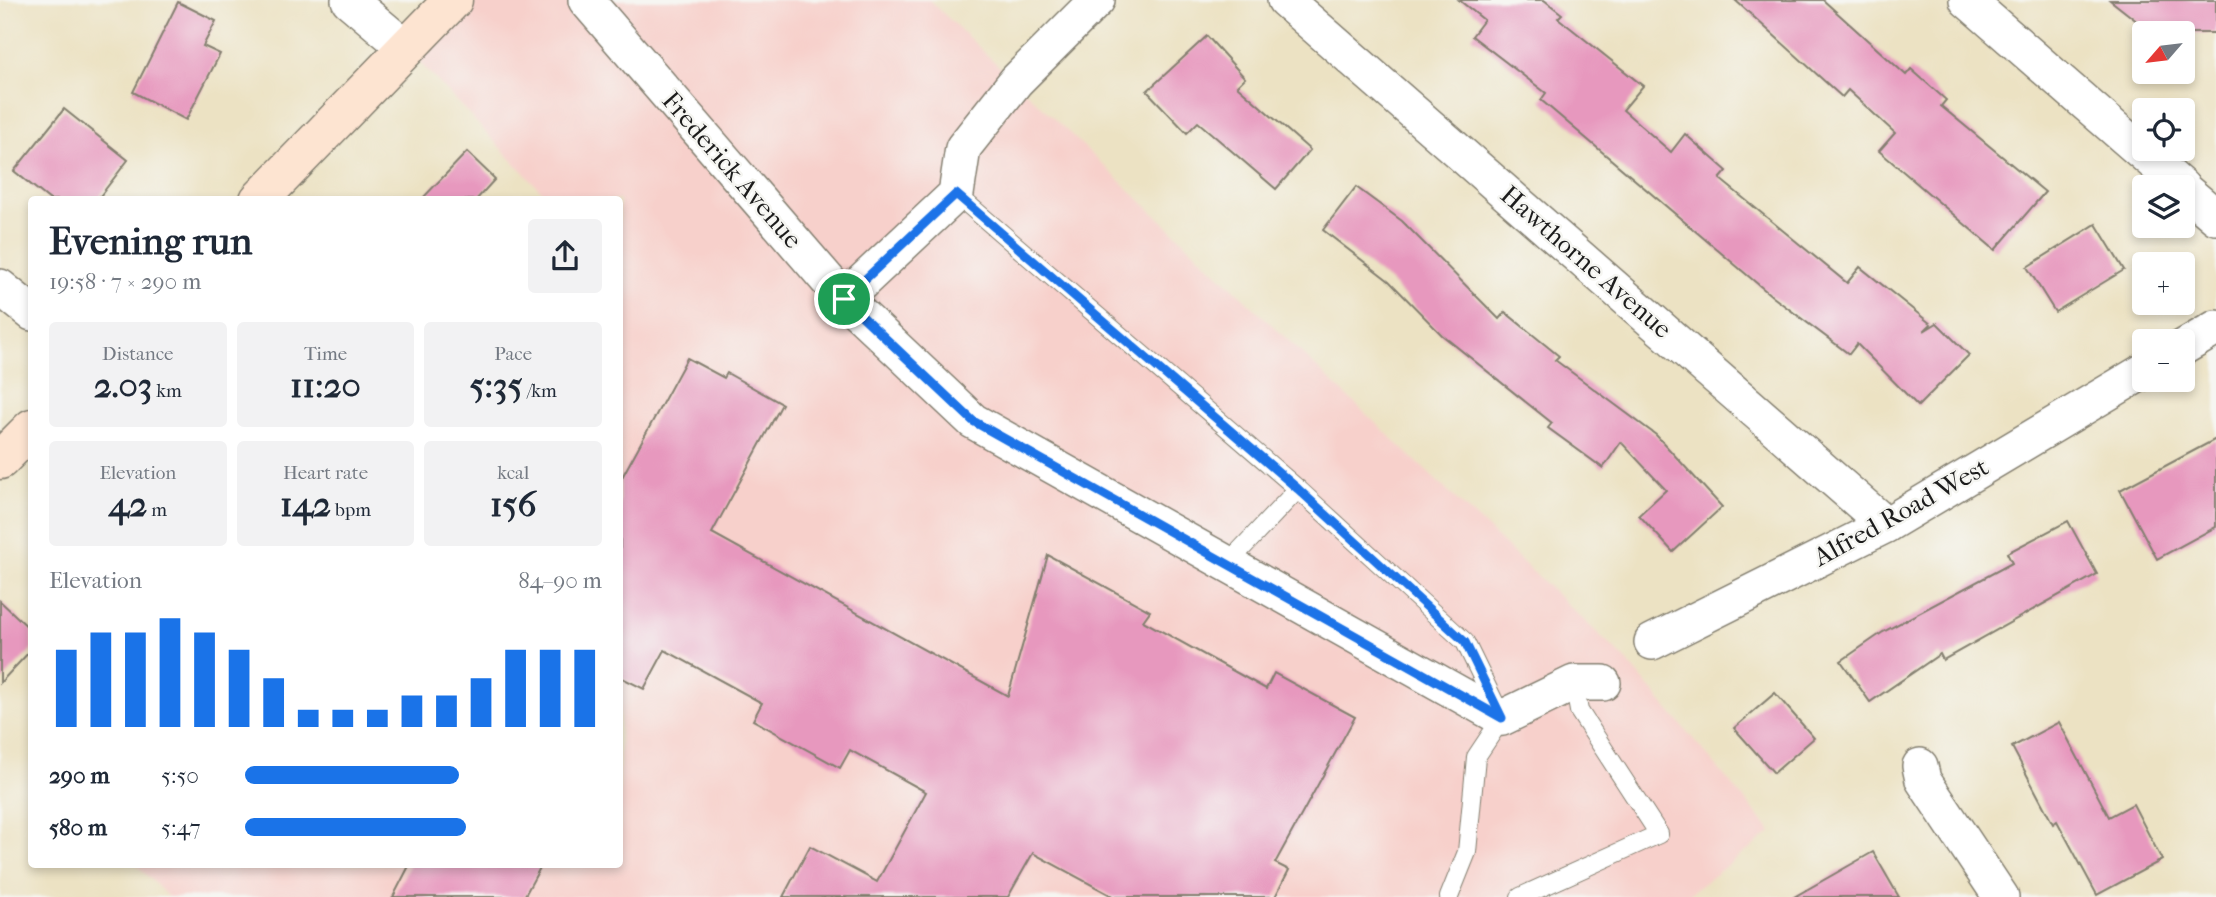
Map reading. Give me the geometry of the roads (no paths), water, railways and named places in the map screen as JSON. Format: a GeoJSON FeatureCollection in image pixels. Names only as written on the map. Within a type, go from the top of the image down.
{"type":"FeatureCollection","features":[{"type":"Feature","properties":{"kind":"main road"},"geometry":{"type":"LineString","coordinates":[[264,196],[453,0]]}},
{"type":"Feature","properties":{"kind":"main road"},"geometry":{"type":"LineString","coordinates":[[0,460],[28,432]]}},
{"type":"Feature","properties":{"kind":"street"},"geometry":{"type":"LineString","coordinates":[[349,0],[406,48]]}},
{"type":"Feature","properties":{"kind":"street","name":"Frederick Avenue"},"geometry":{"type":"LineString","coordinates":[[586,0],[844,299],[973,421],[1502,718]]}},
{"type":"Feature","properties":{"kind":"street"},"geometry":{"type":"LineString","coordinates":[[844,299],[956,194],[963,148],[1016,81],[1097,0]]}},
{"type":"Feature","properties":{"kind":"street","name":"Hawthorne Avenue"},"geometry":{"type":"LineString","coordinates":[[1286,0],[1886,525]]}},
{"type":"Feature","properties":{"kind":"street"},"geometry":{"type":"LineString","coordinates":[[1967,0],[2167,175]]}},
{"type":"Feature","properties":{"kind":"street"},"geometry":{"type":"LineString","coordinates":[[2195,199],[2216,217]]}},
{"type":"Feature","properties":{"kind":"street"},"geometry":{"type":"LineString","coordinates":[[0,286],[28,310]]}},
{"type":"Feature","properties":{"kind":"street"},"geometry":{"type":"LineString","coordinates":[[2195,340],[2216,328]]}},
{"type":"Feature","properties":{"kind":"street","name":"Alfred Road West"},"geometry":{"type":"LineString","coordinates":[[1652,642],[1886,525],[2132,378]]}},
{"type":"Feature","properties":{"kind":"street"},"geometry":{"type":"LineString","coordinates":[[1502,718],[1589,683]]}},
{"type":"Feature","properties":{"kind":"street"},"geometry":{"type":"LineString","coordinates":[[1920,766],[1923,780],[2001,897]]}},
{"type":"Feature","properties":{"kind":"lane"},"geometry":{"type":"LineString","coordinates":[[956,194],[1298,489],[1465,642],[1502,718],[1476,757],[1467,852],[1449,897]]}},
{"type":"Feature","properties":{"kind":"lane"},"geometry":{"type":"LineString","coordinates":[[1227,564],[1298,489]]}},
{"type":"Feature","properties":{"kind":"lane"},"geometry":{"type":"LineString","coordinates":[[1520,897],[1659,834],[1579,711],[1589,683]]}}]}
